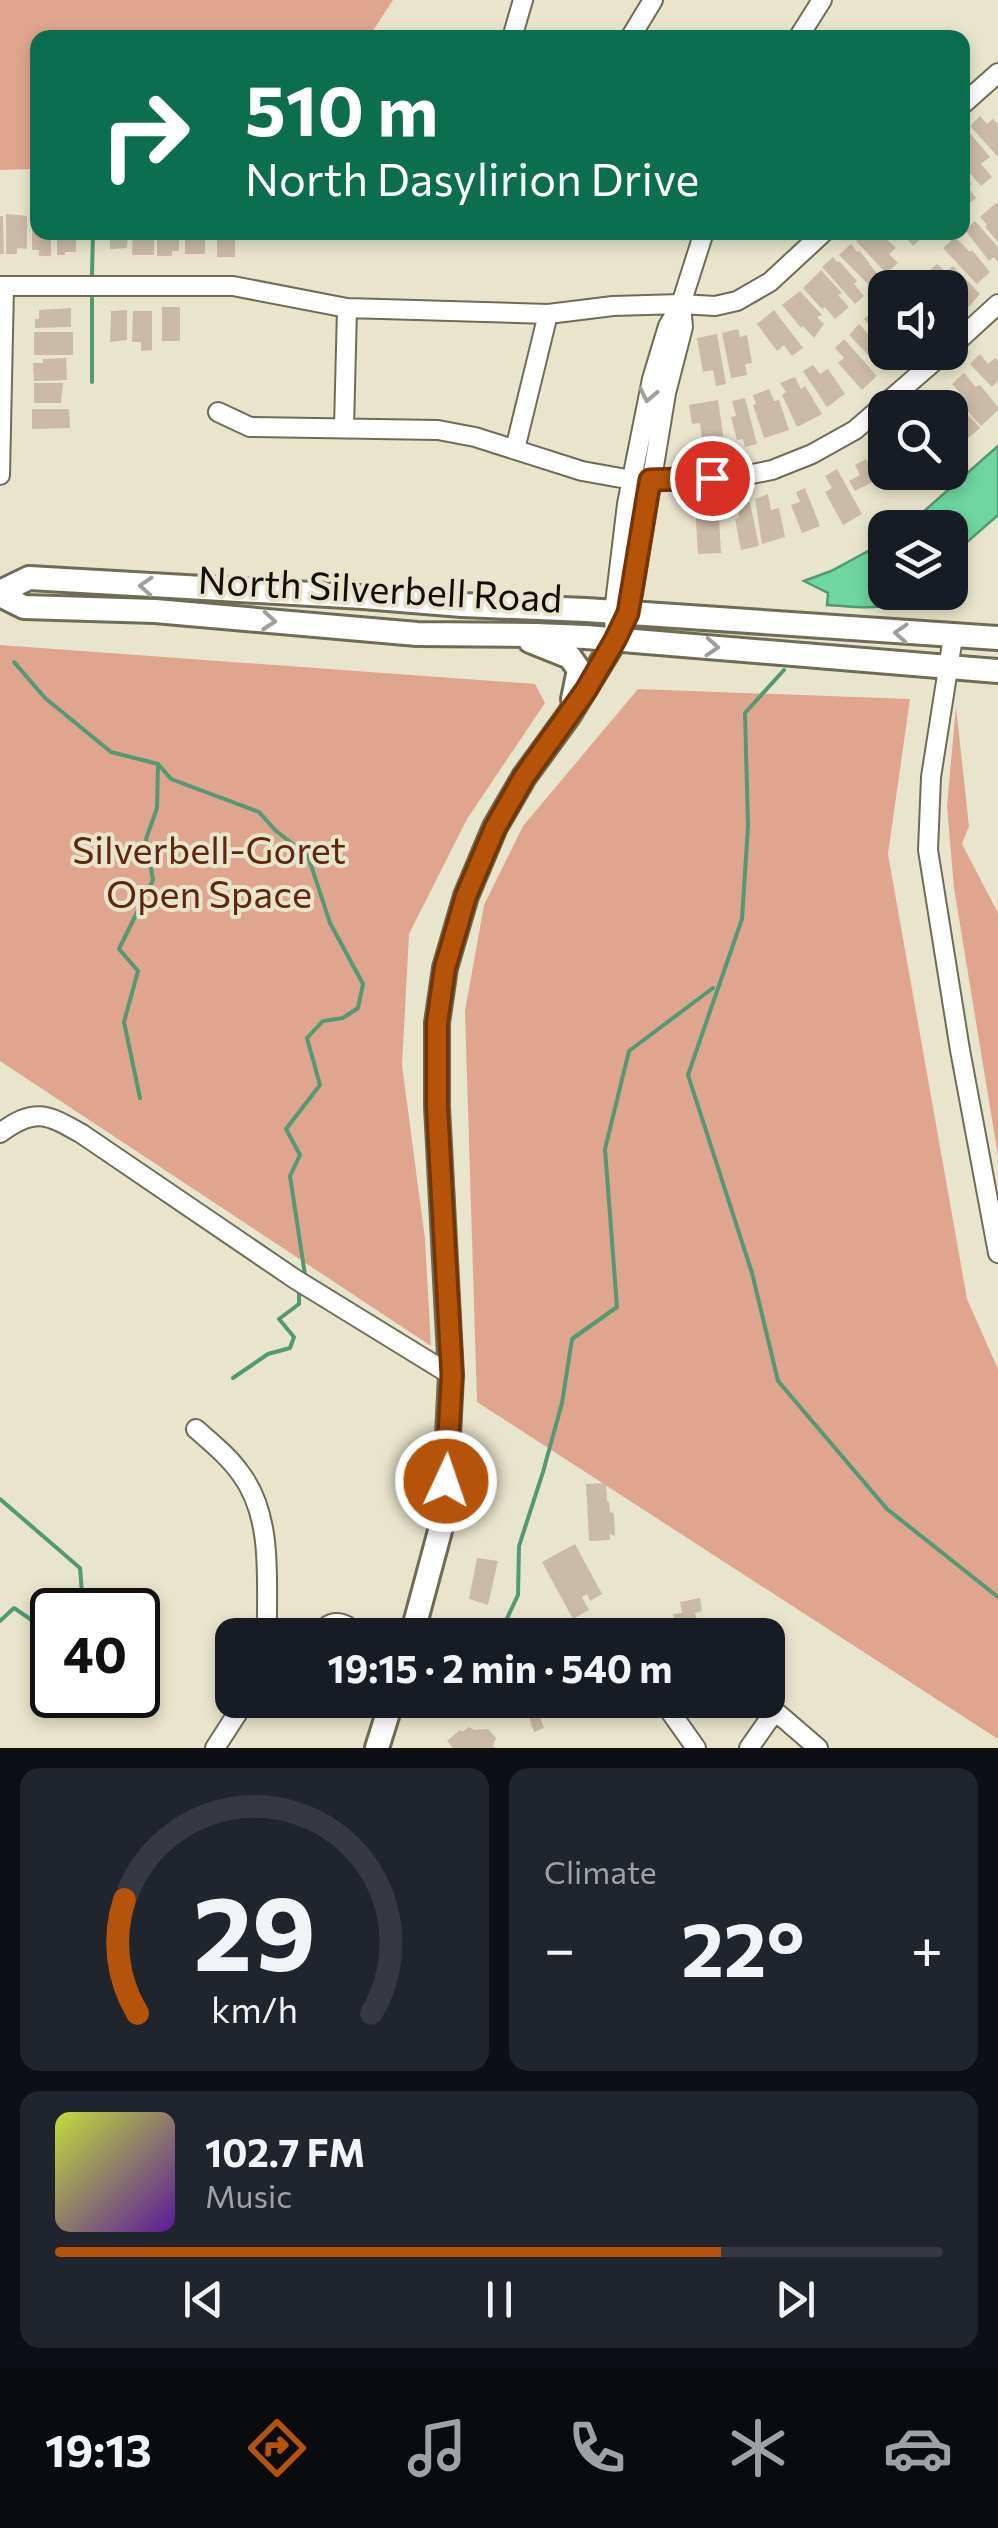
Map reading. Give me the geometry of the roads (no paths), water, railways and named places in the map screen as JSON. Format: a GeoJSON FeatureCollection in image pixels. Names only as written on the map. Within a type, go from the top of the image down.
{"type":"FeatureCollection","features":[{"type":"Feature","properties":{"kind":"main road","name":"North Silverbell Road"},"geometry":{"type":"LineString","coordinates":[[0,594],[28,578],[998,638]]}},
{"type":"Feature","properties":{"kind":"main road","name":"North Silverbell Road"},"geometry":{"type":"LineString","coordinates":[[0,594],[24,606],[155,611],[418,634],[615,640],[998,671]]}},
{"type":"Feature","properties":{"kind":"main road"},"geometry":{"type":"LineString","coordinates":[[513,634],[570,657],[579,670],[568,715]]}},
{"type":"Feature","properties":{"kind":"main road"},"geometry":{"type":"LineString","coordinates":[[417,1618],[444,1516],[452,1375],[437,1107],[437,1023],[445,968],[466,896],[495,828],[615,640]]}},
{"type":"Feature","properties":{"kind":"main road"},"geometry":{"type":"LineString","coordinates":[[377,1748],[386,1718]]}},
{"type":"Feature","properties":{"kind":"street"},"geometry":{"type":"LineString","coordinates":[[514,30],[523,0]]}},
{"type":"Feature","properties":{"kind":"street"},"geometry":{"type":"LineString","coordinates":[[635,30],[654,0]]}},
{"type":"Feature","properties":{"kind":"street"},"geometry":{"type":"LineString","coordinates":[[803,30],[822,0]]}},
{"type":"Feature","properties":{"kind":"street"},"geometry":{"type":"LineString","coordinates":[[970,99],[998,73]]}},
{"type":"Feature","properties":{"kind":"street"},"geometry":{"type":"LineString","coordinates":[[615,640],[641,480],[652,379],[701,240]]}},
{"type":"Feature","properties":{"kind":"street"},"geometry":{"type":"LineString","coordinates":[[0,476],[2,286],[232,286],[348,308],[548,314],[612,306],[715,306],[737,301],[770,282],[815,240]]}},
{"type":"Feature","properties":{"kind":"street"},"geometry":{"type":"LineString","coordinates":[[968,332],[998,304]]}},
{"type":"Feature","properties":{"kind":"street"},"geometry":{"type":"LineString","coordinates":[[344,428],[348,308]]}},
{"type":"Feature","properties":{"kind":"street"},"geometry":{"type":"LineString","coordinates":[[515,449],[548,314]]}},
{"type":"Feature","properties":{"kind":"street"},"geometry":{"type":"LineString","coordinates":[[218,412],[250,426],[438,430],[475,436],[582,470],[641,480],[737,476],[772,470],[855,430],[925,370]]}},
{"type":"Feature","properties":{"kind":"street"},"geometry":{"type":"LineString","coordinates":[[953,637],[931,777],[928,850],[998,1252]]}},
{"type":"Feature","properties":{"kind":"street"},"geometry":{"type":"LineString","coordinates":[[0,1133],[23,1117],[51,1116],[296,1279],[452,1375]]}},
{"type":"Feature","properties":{"kind":"street"},"geometry":{"type":"LineString","coordinates":[[196,1429],[242,1475],[262,1515],[267,1618]]}},
{"type":"Feature","properties":{"kind":"street"},"geometry":{"type":"LineString","coordinates":[[749,1748],[775,1712],[818,1748]]}},
{"type":"Feature","properties":{"kind":"street"},"geometry":{"type":"LineString","coordinates":[[215,1748],[234,1718]]}},
{"type":"Feature","properties":{"kind":"street"},"geometry":{"type":"LineString","coordinates":[[675,1718],[696,1748]]}},
{"type":"Feature","properties":{"kind":"waterway"},"geometry":{"type":"LineString","coordinates":[[92,275],[93,240]]}},
{"type":"Feature","properties":{"kind":"waterway"},"geometry":{"type":"LineString","coordinates":[[92,298],[92,382]]}},
{"type":"Feature","properties":{"kind":"waterway"},"geometry":{"type":"LineString","coordinates":[[14,662],[45,698],[111,752],[158,764],[171,779],[259,812],[308,856],[330,923],[363,984],[358,1008],[343,1018],[323,1021],[307,1038],[320,1085],[286,1129],[300,1155],[290,1176],[305,1275]]}},
{"type":"Feature","properties":{"kind":"waterway"},"geometry":{"type":"LineString","coordinates":[[784,670],[745,713],[748,826],[742,919],[688,1075],[752,1273],[778,1381],[887,1509],[998,1597]]}},
{"type":"Feature","properties":{"kind":"waterway"},"geometry":{"type":"LineString","coordinates":[[140,1098],[124,1022],[138,971],[119,949],[153,880],[146,839],[157,808],[158,764]]}},
{"type":"Feature","properties":{"kind":"waterway"},"geometry":{"type":"LineString","coordinates":[[507,1618],[518,1595],[519,1546],[562,1403],[572,1339],[617,1307],[605,1149],[629,1051],[713,988]]}},
{"type":"Feature","properties":{"kind":"waterway"},"geometry":{"type":"LineString","coordinates":[[233,1378],[268,1354],[290,1348],[294,1337],[279,1319],[299,1304],[299,1294]]}},
{"type":"Feature","properties":{"kind":"waterway"},"geometry":{"type":"LineString","coordinates":[[0,1499],[80,1568],[82,1588]]}},
{"type":"Feature","properties":{"kind":"waterway"},"geometry":{"type":"LineString","coordinates":[[0,1621],[14,1608],[30,1619]]}},
{"type":"Feature","properties":{"kind":"park label","name":"Silverbell-Goret Open Space"},"geometry":{"type":"Point","coordinates":[209,873]}}]}
